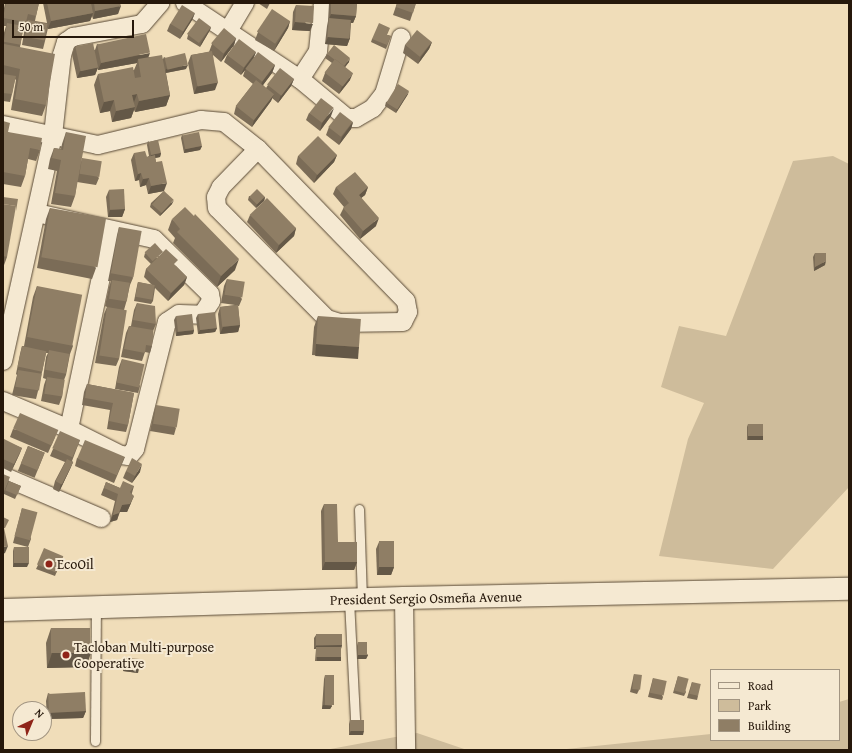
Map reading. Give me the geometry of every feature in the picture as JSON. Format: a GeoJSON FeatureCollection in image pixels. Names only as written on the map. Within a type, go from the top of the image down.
{"type":"FeatureCollection","features":[{"type":"Feature","properties":{"kind":"main road","name":"President Sergio Osmeña Avenue"},"geometry":{"type":"LineString","coordinates":[[3,610],[355,599],[849,589]]}},
{"type":"Feature","properties":{"kind":"street"},"geometry":{"type":"LineString","coordinates":[[3,361],[37,213],[53,135],[62,55],[66,42],[73,37],[142,24],[160,3]]}},
{"type":"Feature","properties":{"kind":"street"},"geometry":{"type":"LineString","coordinates":[[185,3],[300,79],[347,118],[356,118],[373,108],[384,94],[401,38]]}},
{"type":"Feature","properties":{"kind":"street"},"geometry":{"type":"LineString","coordinates":[[228,31],[245,3]]}},
{"type":"Feature","properties":{"kind":"street"},"geometry":{"type":"LineString","coordinates":[[300,79],[318,51],[323,3]]}},
{"type":"Feature","properties":{"kind":"street"},"geometry":{"type":"LineString","coordinates":[[3,125],[98,145],[201,120],[224,122],[258,149],[406,301],[408,312],[403,322],[340,323],[327,319],[217,208],[216,197],[221,187],[258,149]]}},
{"type":"Feature","properties":{"kind":"street"},"geometry":{"type":"LineString","coordinates":[[3,401],[69,429],[122,455],[129,456],[135,449],[167,322],[179,314],[202,315],[211,300],[210,294],[154,239],[37,213]]}},
{"type":"Feature","properties":{"kind":"street"},"geometry":{"type":"LineString","coordinates":[[69,429],[111,230]]}},
{"type":"Feature","properties":{"kind":"street"},"geometry":{"type":"LineString","coordinates":[[3,476],[101,518]]}},
{"type":"Feature","properties":{"kind":"street"},"geometry":{"type":"LineString","coordinates":[[404,598],[406,750]]}},
{"type":"Feature","properties":{"kind":"lane"},"geometry":{"type":"LineString","coordinates":[[354,720],[355,599],[359,509]]}},
{"type":"Feature","properties":{"kind":"lane"},"geometry":{"type":"LineString","coordinates":[[95,741],[96,608]]}},
{"type":"Feature","properties":{"kind":"green space"},"geometry":{"type":"Polygon","coordinates":[[[833,156],[849,164],[849,487],[773,569],[659,556],[688,439],[704,403],[661,387],[679,326],[726,336],[793,161],[833,156]]]}},
{"type":"Feature","properties":{"kind":"green space"},"geometry":{"type":"Polygon","coordinates":[[[849,699],[849,750],[557,750],[710,734],[710,741],[840,741],[840,702],[849,699]]]}},
{"type":"Feature","properties":{"kind":"green space"},"geometry":{"type":"Polygon","coordinates":[[[417,733],[467,750],[325,750],[417,733]]]}},
{"type":"Feature","properties":{"kind":"building"},"geometry":{"type":"Polygon","coordinates":[[[6,3],[39,3],[36,16],[28,14],[26,22],[3,18],[6,3]]]}},
{"type":"Feature","properties":{"kind":"building"},"geometry":{"type":"Polygon","coordinates":[[[47,3],[91,3],[93,13],[51,21],[47,3]]]}},
{"type":"Feature","properties":{"kind":"building"},"geometry":{"type":"Polygon","coordinates":[[[94,3],[120,3],[121,6],[95,11],[94,3]]]}},
{"type":"Feature","properties":{"kind":"building"},"geometry":{"type":"Polygon","coordinates":[[[331,3],[357,3],[356,16],[331,14],[331,3]]]}},
{"type":"Feature","properties":{"kind":"building"},"geometry":{"type":"Polygon","coordinates":[[[397,3],[416,3],[413,13],[396,7],[397,3]]]}},
{"type":"Feature","properties":{"kind":"building"},"geometry":{"type":"Polygon","coordinates":[[[182,5],[195,13],[183,32],[170,24],[182,5]]]}},
{"type":"Feature","properties":{"kind":"building"},"geometry":{"type":"Polygon","coordinates":[[[296,5],[314,6],[313,23],[295,22],[296,5]]]}},
{"type":"Feature","properties":{"kind":"building"},"geometry":{"type":"Polygon","coordinates":[[[272,9],[290,21],[275,44],[257,31],[272,9]]]}},
{"type":"Feature","properties":{"kind":"building"},"geometry":{"type":"Polygon","coordinates":[[[199,18],[211,27],[199,43],[187,34],[199,18]]]}},
{"type":"Feature","properties":{"kind":"building"},"geometry":{"type":"Polygon","coordinates":[[[329,18],[351,20],[349,39],[327,37],[329,18]]]}},
{"type":"Feature","properties":{"kind":"building"},"geometry":{"type":"Polygon","coordinates":[[[28,20],[48,24],[44,41],[25,37],[28,20]]]}},
{"type":"Feature","properties":{"kind":"building"},"geometry":{"type":"Polygon","coordinates":[[[7,23],[24,26],[20,45],[4,42],[7,23]]]}},
{"type":"Feature","properties":{"kind":"building"},"geometry":{"type":"Polygon","coordinates":[[[379,23],[390,28],[387,35],[391,36],[387,45],[372,39],[379,23]]]}},
{"type":"Feature","properties":{"kind":"building"},"geometry":{"type":"Polygon","coordinates":[[[224,28],[236,38],[223,54],[211,43],[224,28]]]}},
{"type":"Feature","properties":{"kind":"building"},"geometry":{"type":"Polygon","coordinates":[[[417,30],[432,42],[420,57],[405,45],[417,30]]]}},
{"type":"Feature","properties":{"kind":"building"},"geometry":{"type":"Polygon","coordinates":[[[146,34],[150,53],[101,63],[97,44],[146,34]]]}},
{"type":"Feature","properties":{"kind":"building"},"geometry":{"type":"Polygon","coordinates":[[[239,39],[256,52],[244,68],[227,55],[239,39]]]}},
{"type":"Feature","properties":{"kind":"building"},"geometry":{"type":"Polygon","coordinates":[[[93,43],[98,67],[81,71],[75,47],[93,43]]]}},
{"type":"Feature","properties":{"kind":"building"},"geometry":{"type":"Polygon","coordinates":[[[4,44],[55,54],[46,105],[15,99],[20,69],[3,65],[4,44]]]}},
{"type":"Feature","properties":{"kind":"building"},"geometry":{"type":"Polygon","coordinates":[[[334,45],[350,58],[344,66],[327,54],[334,45]]]}},
{"type":"Feature","properties":{"kind":"building"},"geometry":{"type":"Polygon","coordinates":[[[212,51],[218,82],[197,86],[191,55],[212,51]]]}},
{"type":"Feature","properties":{"kind":"building"},"geometry":{"type":"Polygon","coordinates":[[[258,52],[275,65],[262,81],[245,69],[258,52]]]}},
{"type":"Feature","properties":{"kind":"building"},"geometry":{"type":"Polygon","coordinates":[[[185,53],[188,65],[168,70],[165,58],[185,53]]]}},
{"type":"Feature","properties":{"kind":"building"},"geometry":{"type":"Polygon","coordinates":[[[162,55],[170,95],[139,101],[137,94],[132,95],[135,107],[116,111],[114,100],[104,102],[98,74],[133,67],[135,78],[141,77],[138,59],[162,55]]]}},
{"type":"Feature","properties":{"kind":"building"},"geometry":{"type":"Polygon","coordinates":[[[335,59],[353,73],[343,87],[325,72],[335,59]]]}},
{"type":"Feature","properties":{"kind":"building"},"geometry":{"type":"Polygon","coordinates":[[[280,68],[294,79],[281,96],[267,85],[280,68]]]}},
{"type":"Feature","properties":{"kind":"building"},"geometry":{"type":"Polygon","coordinates":[[[3,74],[16,76],[12,94],[3,93],[3,74]]]}},
{"type":"Feature","properties":{"kind":"building"},"geometry":{"type":"Polygon","coordinates":[[[256,80],[274,94],[254,120],[236,106],[256,80]]]}},
{"type":"Feature","properties":{"kind":"building"},"geometry":{"type":"Polygon","coordinates":[[[398,84],[409,91],[397,110],[386,103],[398,84]]]}},
{"type":"Feature","properties":{"kind":"building"},"geometry":{"type":"Polygon","coordinates":[[[321,98],[334,108],[322,123],[309,113],[321,98]]]}},
{"type":"Feature","properties":{"kind":"building"},"geometry":{"type":"Polygon","coordinates":[[[340,112],[353,122],[341,137],[328,127],[340,112]]]}},
{"type":"Feature","properties":{"kind":"building"},"geometry":{"type":"Polygon","coordinates":[[[3,121],[10,123],[8,132],[42,138],[40,150],[30,148],[25,176],[3,172],[3,121]]]}},
{"type":"Feature","properties":{"kind":"building"},"geometry":{"type":"Polygon","coordinates":[[[66,132],[86,136],[75,196],[55,193],[61,160],[52,158],[54,148],[63,150],[66,132]]]}},
{"type":"Feature","properties":{"kind":"building"},"geometry":{"type":"Polygon","coordinates":[[[199,132],[202,146],[185,149],[182,136],[199,132]]]}},
{"type":"Feature","properties":{"kind":"building"},"geometry":{"type":"Polygon","coordinates":[[[318,136],[337,155],[317,175],[298,156],[318,136]]]}},
{"type":"Feature","properties":{"kind":"building"},"geometry":{"type":"Polygon","coordinates":[[[158,140],[161,153],[151,155],[148,142],[158,140]]]}},
{"type":"Feature","properties":{"kind":"building"},"geometry":{"type":"Polygon","coordinates":[[[145,151],[147,157],[155,155],[156,162],[162,161],[167,183],[151,186],[149,178],[143,179],[141,173],[138,174],[134,153],[145,151]]]}},
{"type":"Feature","properties":{"kind":"building"},"geometry":{"type":"Polygon","coordinates":[[[82,158],[102,161],[99,177],[79,174],[82,158]]]}},
{"type":"Feature","properties":{"kind":"building"},"geometry":{"type":"Polygon","coordinates":[[[355,172],[368,187],[359,195],[379,218],[363,231],[343,208],[349,203],[336,187],[355,172]]]}},
{"type":"Feature","properties":{"kind":"building"},"geometry":{"type":"Polygon","coordinates":[[[124,189],[125,209],[110,210],[109,190],[124,189]]]}},
{"type":"Feature","properties":{"kind":"building"},"geometry":{"type":"Polygon","coordinates":[[[257,189],[265,197],[257,205],[249,197],[257,189]]]}},
{"type":"Feature","properties":{"kind":"building"},"geometry":{"type":"Polygon","coordinates":[[[164,191],[174,200],[162,213],[152,204],[164,191]]]}},
{"type":"Feature","properties":{"kind":"building"},"geometry":{"type":"Polygon","coordinates":[[[3,197],[18,199],[16,211],[16,206],[3,204],[3,197]]]}},
{"type":"Feature","properties":{"kind":"building"},"geometry":{"type":"Polygon","coordinates":[[[267,198],[296,228],[279,245],[250,215],[267,198]]]}},
{"type":"Feature","properties":{"kind":"building"},"geometry":{"type":"Polygon","coordinates":[[[3,204],[16,206],[7,257],[3,256],[3,204]]]}},
{"type":"Feature","properties":{"kind":"building"},"geometry":{"type":"Polygon","coordinates":[[[185,207],[194,216],[195,214],[239,259],[221,276],[177,232],[180,229],[172,219],[185,207]]]}},
{"type":"Feature","properties":{"kind":"building"},"geometry":{"type":"Polygon","coordinates":[[[50,208],[106,218],[97,267],[41,257],[50,208]]]}},
{"type":"Feature","properties":{"kind":"building"},"geometry":{"type":"Polygon","coordinates":[[[119,227],[142,231],[133,277],[111,273],[119,227]]]}},
{"type":"Feature","properties":{"kind":"building"},"geometry":{"type":"Polygon","coordinates":[[[155,243],[163,252],[153,261],[145,252],[155,243]]]}},
{"type":"Feature","properties":{"kind":"building"},"geometry":{"type":"Polygon","coordinates":[[[166,249],[178,260],[174,264],[187,277],[171,293],[146,269],[166,249]]]}},
{"type":"Feature","properties":{"kind":"building"},"geometry":{"type":"Polygon","coordinates":[[[815,253],[826,253],[826,261],[815,267],[815,253]]]}},
{"type":"Feature","properties":{"kind":"building"},"geometry":{"type":"Polygon","coordinates":[[[227,279],[245,282],[242,298],[224,295],[227,279]]]}},
{"type":"Feature","properties":{"kind":"building"},"geometry":{"type":"Polygon","coordinates":[[[112,280],[130,283],[127,302],[109,299],[112,280]]]}},
{"type":"Feature","properties":{"kind":"building"},"geometry":{"type":"Polygon","coordinates":[[[138,282],[155,285],[152,300],[135,297],[138,282]]]}},
{"type":"Feature","properties":{"kind":"building"},"geometry":{"type":"Polygon","coordinates":[[[37,286],[82,295],[72,346],[27,337],[37,286]]]}},
{"type":"Feature","properties":{"kind":"building"},"geometry":{"type":"Polygon","coordinates":[[[137,303],[155,306],[156,324],[133,320],[137,303]]]}},
{"type":"Feature","properties":{"kind":"building"},"geometry":{"type":"Polygon","coordinates":[[[238,305],[240,325],[222,327],[220,307],[238,305]]]}},
{"type":"Feature","properties":{"kind":"building"},"geometry":{"type":"Polygon","coordinates":[[[107,307],[127,310],[119,359],[99,355],[107,307]]]}},
{"type":"Feature","properties":{"kind":"building"},"geometry":{"type":"Polygon","coordinates":[[[215,312],[217,328],[200,330],[198,314],[215,312]]]}},
{"type":"Feature","properties":{"kind":"building"},"geometry":{"type":"Polygon","coordinates":[[[192,314],[194,330],[178,332],[176,316],[192,314]]]}},
{"type":"Feature","properties":{"kind":"building"},"geometry":{"type":"Polygon","coordinates":[[[318,316],[361,319],[359,347],[316,344],[318,316]]]}},
{"type":"Feature","properties":{"kind":"building"},"geometry":{"type":"Polygon","coordinates":[[[129,326],[153,330],[152,346],[146,345],[145,353],[124,349],[129,326]]]}},
{"type":"Feature","properties":{"kind":"building"},"geometry":{"type":"Polygon","coordinates":[[[22,346],[46,351],[42,372],[18,367],[22,346]]]}},
{"type":"Feature","properties":{"kind":"building"},"geometry":{"type":"Polygon","coordinates":[[[49,350],[70,354],[66,374],[45,370],[49,350]]]}},
{"type":"Feature","properties":{"kind":"building"},"geometry":{"type":"Polygon","coordinates":[[[122,359],[144,364],[139,388],[117,382],[122,359]]]}},
{"type":"Feature","properties":{"kind":"building"},"geometry":{"type":"Polygon","coordinates":[[[18,370],[42,374],[39,391],[15,387],[18,370]]]}},
{"type":"Feature","properties":{"kind":"building"},"geometry":{"type":"Polygon","coordinates":[[[47,377],[65,380],[62,397],[44,394],[47,377]]]}},
{"type":"Feature","properties":{"kind":"building"},"geometry":{"type":"Polygon","coordinates":[[[87,384],[134,393],[128,425],[109,421],[113,403],[85,398],[87,384]]]}},
{"type":"Feature","properties":{"kind":"building"},"geometry":{"type":"Polygon","coordinates":[[[156,405],[180,409],[177,428],[153,424],[156,405]]]}},
{"type":"Feature","properties":{"kind":"building"},"geometry":{"type":"Polygon","coordinates":[[[20,413],[58,430],[51,446],[13,429],[20,413]]]}},
{"type":"Feature","properties":{"kind":"building"},"geometry":{"type":"Polygon","coordinates":[[[748,424],[763,424],[763,436],[748,436],[748,424]]]}},
{"type":"Feature","properties":{"kind":"building"},"geometry":{"type":"Polygon","coordinates":[[[60,431],[80,440],[72,457],[52,448],[60,431]]]}},
{"type":"Feature","properties":{"kind":"building"},"geometry":{"type":"Polygon","coordinates":[[[4,439],[22,448],[14,464],[3,459],[4,439]]]}},
{"type":"Feature","properties":{"kind":"building"},"geometry":{"type":"Polygon","coordinates":[[[85,440],[125,457],[117,475],[77,458],[85,440]]]}},
{"type":"Feature","properties":{"kind":"building"},"geometry":{"type":"Polygon","coordinates":[[[28,446],[45,453],[38,470],[21,464],[28,446]]]}},
{"type":"Feature","properties":{"kind":"building"},"geometry":{"type":"Polygon","coordinates":[[[132,458],[142,464],[135,476],[126,471],[132,458]]]}},
{"type":"Feature","properties":{"kind":"building"},"geometry":{"type":"Polygon","coordinates":[[[67,459],[73,462],[62,484],[56,481],[67,459]]]}},
{"type":"Feature","properties":{"kind":"building"},"geometry":{"type":"Polygon","coordinates":[[[3,474],[10,477],[3,494],[3,474]]]}},
{"type":"Feature","properties":{"kind":"building"},"geometry":{"type":"Polygon","coordinates":[[[9,481],[21,486],[17,495],[5,490],[9,481]]]}},
{"type":"Feature","properties":{"kind":"building"},"geometry":{"type":"Polygon","coordinates":[[[123,481],[134,486],[130,492],[134,496],[130,504],[122,505],[119,513],[113,515],[118,494],[104,488],[106,482],[120,488],[123,481]]]}},
{"type":"Feature","properties":{"kind":"building"},"geometry":{"type":"Polygon","coordinates":[[[324,504],[337,504],[338,542],[357,542],[357,562],[325,562],[324,504]]]}},
{"type":"Feature","properties":{"kind":"building"},"geometry":{"type":"Polygon","coordinates":[[[22,508],[37,512],[30,540],[14,536],[22,508]]]}},
{"type":"Feature","properties":{"kind":"building"},"geometry":{"type":"Polygon","coordinates":[[[3,517],[9,520],[5,528],[3,528],[3,517]]]}},
{"type":"Feature","properties":{"kind":"building"},"geometry":{"type":"Polygon","coordinates":[[[3,528],[8,546],[3,547],[3,528]]]}},
{"type":"Feature","properties":{"kind":"building"},"geometry":{"type":"Polygon","coordinates":[[[379,541],[394,541],[394,567],[379,567],[379,541]]]}},
{"type":"Feature","properties":{"kind":"building"},"geometry":{"type":"Polygon","coordinates":[[[14,547],[29,547],[29,563],[14,563],[14,547]]]}},
{"type":"Feature","properties":{"kind":"building","name":"EcoOil"},"geometry":{"type":"Polygon","coordinates":[[[44,548],[63,556],[56,573],[37,565],[44,548]]]}},
{"type":"Feature","properties":{"kind":"building"},"geometry":{"type":"Polygon","coordinates":[[[51,628],[90,628],[90,653],[51,653],[51,628]]]}},
{"type":"Feature","properties":{"kind":"building"},"geometry":{"type":"Polygon","coordinates":[[[316,634],[342,634],[342,645],[316,645],[316,634]]]}},
{"type":"Feature","properties":{"kind":"building"},"geometry":{"type":"Polygon","coordinates":[[[358,642],[367,642],[367,655],[358,655],[358,642]]]}},
{"type":"Feature","properties":{"kind":"building"},"geometry":{"type":"Polygon","coordinates":[[[316,647],[341,647],[341,657],[316,657],[316,647]]]}},
{"type":"Feature","properties":{"kind":"building"},"geometry":{"type":"Polygon","coordinates":[[[126,658],[140,659],[139,669],[125,668],[126,658]]]}},
{"type":"Feature","properties":{"kind":"building"},"geometry":{"type":"Polygon","coordinates":[[[634,674],[642,675],[640,690],[632,689],[634,674]]]}},
{"type":"Feature","properties":{"kind":"building"},"geometry":{"type":"Polygon","coordinates":[[[325,675],[334,675],[334,705],[325,705],[325,675]]]}},
{"type":"Feature","properties":{"kind":"building"},"geometry":{"type":"Polygon","coordinates":[[[678,676],[689,679],[685,693],[674,690],[678,676]]]}},
{"type":"Feature","properties":{"kind":"building"},"geometry":{"type":"Polygon","coordinates":[[[653,678],[667,681],[664,696],[650,693],[653,678]]]}},
{"type":"Feature","properties":{"kind":"building"},"geometry":{"type":"Polygon","coordinates":[[[692,682],[701,684],[698,696],[689,694],[692,682]]]}},
{"type":"Feature","properties":{"kind":"building"},"geometry":{"type":"Polygon","coordinates":[[[85,692],[86,711],[52,713],[52,701],[48,701],[48,694],[85,692]]]}},
{"type":"Feature","properties":{"kind":"building"},"geometry":{"type":"Polygon","coordinates":[[[350,720],[364,720],[364,731],[350,731],[350,720]]]}},
{"type":"Feature","properties":{"kind":"place","name":"EcoOil"},"geometry":{"type":"Point","coordinates":[49,564]}},
{"type":"Feature","properties":{"kind":"place","name":"Tacloban Multi-purpose Cooperative"},"geometry":{"type":"Point","coordinates":[66,655]}}]}
